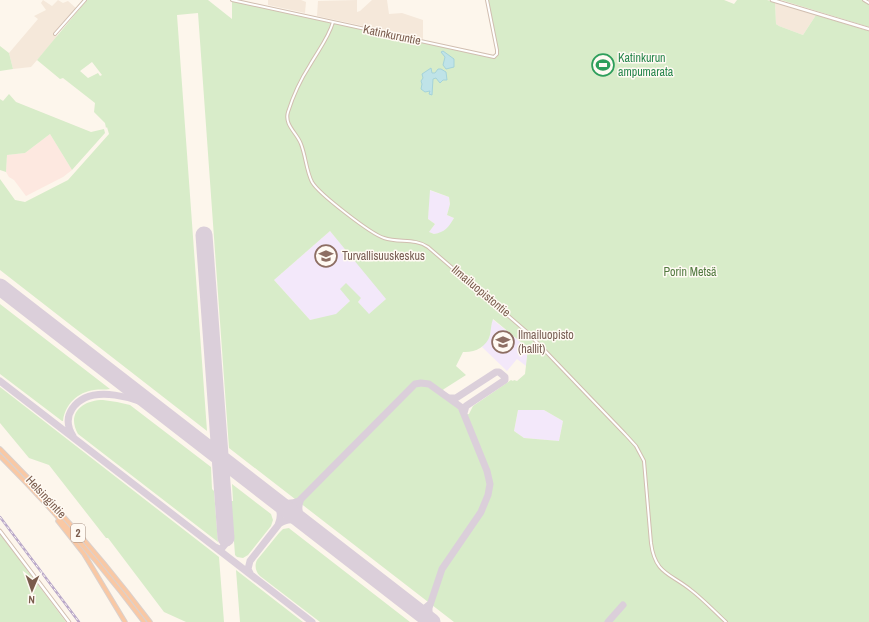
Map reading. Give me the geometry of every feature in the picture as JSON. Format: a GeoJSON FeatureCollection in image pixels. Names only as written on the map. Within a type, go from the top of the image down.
{"type":"FeatureCollection","features":[{"type":"Feature","properties":{"kind":"highway","name":"Helsingintie"},"geometry":{"type":"LineString","coordinates":[[0,449],[72,526],[118,580],[150,622]]}},
{"type":"Feature","properties":{"kind":"highway","name":"Helsingintie"},"geometry":{"type":"LineString","coordinates":[[0,456],[38,495],[92,557],[144,622]]}},
{"type":"Feature","properties":{"kind":"highway"},"geometry":{"type":"LineString","coordinates":[[38,495],[84,554],[125,622]]}},
{"type":"Feature","properties":{"kind":"street"},"geometry":{"type":"LineString","coordinates":[[55,34],[85,0]]}},
{"type":"Feature","properties":{"kind":"street","name":"Katinkuruntie"},"geometry":{"type":"LineString","coordinates":[[232,0],[494,57],[497,54],[497,50],[487,0]]}},
{"type":"Feature","properties":{"kind":"street"},"geometry":{"type":"LineString","coordinates":[[772,0],[869,29]]}},
{"type":"Feature","properties":{"kind":"street"},"geometry":{"type":"LineString","coordinates":[[864,0],[869,3]]}},
{"type":"Feature","properties":{"kind":"street","name":"Ilmailuopistontie"},"geometry":{"type":"LineString","coordinates":[[333,22],[327,36],[299,86],[287,116],[288,123],[300,142],[307,169],[313,184],[328,199],[374,233],[389,239],[422,243],[432,250],[527,332],[625,434],[636,446],[644,461],[652,552],[656,562],[667,574],[693,591],[726,622]]}},
{"type":"Feature","properties":{"kind":"street"},"geometry":{"type":"LineString","coordinates":[[0,531],[69,622]]}},
{"type":"Feature","properties":{"kind":"shaded area"},"geometry":{"type":"Polygon","coordinates":[[[43,0],[52,6],[58,0],[63,3],[68,1],[76,8],[55,32],[57,37],[31,67],[13,69],[9,53],[38,19],[34,16],[46,10],[41,3],[43,0]]]}},
{"type":"Feature","properties":{"kind":"shaded area"},"geometry":{"type":"Polygon","coordinates":[[[268,0],[301,0],[306,2],[305,13],[268,5],[268,0]]]}},
{"type":"Feature","properties":{"kind":"shaded area"},"geometry":{"type":"Polygon","coordinates":[[[357,0],[357,12],[372,0],[387,0],[389,14],[402,13],[423,20],[423,39],[317,16],[318,1],[357,0]]]}},
{"type":"Feature","properties":{"kind":"shaded area"},"geometry":{"type":"Polygon","coordinates":[[[775,2],[816,15],[803,35],[776,24],[775,2]]]}},
{"type":"Feature","properties":{"kind":"shaded area"},"geometry":{"type":"Polygon","coordinates":[[[50,134],[72,170],[63,177],[26,196],[6,172],[7,155],[25,153],[50,134]]]}},
{"type":"Feature","properties":{"kind":"shaded area"},"geometry":{"type":"Polygon","coordinates":[[[429,190],[449,197],[450,204],[447,215],[454,218],[448,229],[442,233],[434,234],[429,232],[435,224],[428,219],[429,190]]]}},
{"type":"Feature","properties":{"kind":"shaded area","name":"Turvallisuuskeskus"},"geometry":{"type":"Polygon","coordinates":[[[330,231],[387,298],[369,315],[358,302],[361,298],[350,301],[336,315],[310,320],[274,280],[330,231]]]}},
{"type":"Feature","properties":{"kind":"shaded area","name":"Ilmailuopisto (hallit)"},"geometry":{"type":"Polygon","coordinates":[[[492,319],[528,348],[526,366],[517,359],[507,371],[482,347],[490,336],[492,319]]]}},
{"type":"Feature","properties":{"kind":"shaded area"},"geometry":{"type":"Polygon","coordinates":[[[518,410],[544,410],[563,421],[559,441],[524,438],[514,431],[518,410]]]}},
{"type":"Feature","properties":{"kind":"green space","name":"Porin Metsä"},"geometry":{"type":"Polygon","coordinates":[[[87,0],[208,0],[232,19],[232,0],[491,57],[496,56],[497,54],[487,0],[724,0],[734,4],[737,0],[767,0],[775,2],[776,24],[803,35],[816,15],[869,31],[869,622],[454,622],[229,448],[198,13],[177,15],[207,431],[0,270],[0,179],[15,200],[25,202],[68,180],[109,134],[105,123],[94,112],[95,103],[63,78],[60,79],[37,60],[87,0]],[[92,62],[80,71],[88,78],[98,73],[100,76],[102,75],[92,62]],[[430,190],[428,219],[435,224],[429,232],[434,234],[444,231],[448,227],[454,218],[447,215],[450,204],[449,197],[430,190]],[[330,231],[274,280],[310,320],[336,314],[350,301],[340,289],[346,283],[361,298],[358,302],[369,314],[386,299],[330,231]],[[493,319],[490,335],[486,343],[476,350],[463,352],[456,366],[466,375],[444,389],[439,394],[457,407],[463,415],[469,414],[473,406],[511,380],[517,381],[525,374],[528,348],[493,319]],[[518,410],[514,431],[524,438],[559,441],[563,421],[544,410],[518,410]]]}},
{"type":"Feature","properties":{"kind":"green space"},"geometry":{"type":"Polygon","coordinates":[[[781,0],[862,0],[869,5],[869,27],[781,0]]]}},
{"type":"Feature","properties":{"kind":"green space"},"geometry":{"type":"Polygon","coordinates":[[[0,46],[9,53],[13,69],[0,71],[0,46]]]}},
{"type":"Feature","properties":{"kind":"green space"},"geometry":{"type":"Polygon","coordinates":[[[9,94],[16,102],[91,132],[104,129],[105,133],[72,170],[50,134],[25,153],[7,155],[6,172],[0,170],[0,99],[3,101],[9,94]]]}},
{"type":"Feature","properties":{"kind":"green space"},"geometry":{"type":"Polygon","coordinates":[[[0,304],[110,389],[88,391],[78,396],[69,404],[62,421],[0,374],[0,304]]]}},
{"type":"Feature","properties":{"kind":"green space"},"geometry":{"type":"Polygon","coordinates":[[[0,387],[219,557],[224,622],[186,622],[164,612],[108,538],[106,538],[49,465],[29,458],[0,423],[0,387]]]}},
{"type":"Feature","properties":{"kind":"green space"},"geometry":{"type":"Polygon","coordinates":[[[103,400],[130,405],[211,467],[218,542],[78,434],[74,420],[78,409],[89,402],[103,400]]]}},
{"type":"Feature","properties":{"kind":"green space"},"geometry":{"type":"Polygon","coordinates":[[[232,484],[271,514],[273,520],[271,526],[248,555],[243,558],[235,555],[231,501],[233,501],[232,484]]]}},
{"type":"Feature","properties":{"kind":"green space"},"geometry":{"type":"Polygon","coordinates":[[[289,528],[410,622],[320,622],[260,576],[256,569],[257,560],[283,529],[289,528]]]}},
{"type":"Feature","properties":{"kind":"green space"},"geometry":{"type":"Polygon","coordinates":[[[0,534],[66,622],[0,622],[0,534]]]}},
{"type":"Feature","properties":{"kind":"green space"},"geometry":{"type":"Polygon","coordinates":[[[236,570],[303,622],[240,622],[236,570]]]}},
{"type":"Feature","properties":{"kind":"water"},"geometry":{"type":"Polygon","coordinates":[[[443,51],[454,59],[454,67],[446,69],[443,65],[445,57],[441,52],[443,51]]]}},
{"type":"Feature","properties":{"kind":"water"},"geometry":{"type":"Polygon","coordinates":[[[431,68],[432,73],[435,73],[438,69],[446,72],[447,80],[443,80],[440,83],[436,78],[433,79],[432,95],[429,94],[430,91],[425,92],[421,89],[421,81],[423,78],[422,74],[431,68]]]}},
{"type":"Feature","properties":{"kind":"taxiway"},"geometry":{"type":"LineString","coordinates":[[0,290],[13,297]]}},
{"type":"Feature","properties":{"kind":"taxiway"},"geometry":{"type":"LineString","coordinates":[[450,398],[456,398],[496,372],[499,372],[505,377],[505,380],[466,406],[464,413]]}},
{"type":"Feature","properties":{"kind":"taxiway"},"geometry":{"type":"LineString","coordinates":[[0,381],[312,622]]}},
{"type":"Feature","properties":{"kind":"taxiway"},"geometry":{"type":"LineString","coordinates":[[275,500],[287,504],[299,501],[415,384],[429,384],[461,407],[487,471],[490,484],[488,495],[481,512],[442,569],[429,608],[429,617],[432,622]]}},
{"type":"Feature","properties":{"kind":"taxiway"},"geometry":{"type":"LineString","coordinates":[[73,436],[68,423],[70,412],[80,401],[90,396],[102,394],[115,395],[140,402],[161,412]]}},
{"type":"Feature","properties":{"kind":"taxiway"},"geometry":{"type":"LineString","coordinates":[[301,499],[299,511],[304,522]]}},
{"type":"Feature","properties":{"kind":"taxiway"},"geometry":{"type":"LineString","coordinates":[[275,500],[279,506],[280,512],[278,525]]}},
{"type":"Feature","properties":{"kind":"taxiway"},"geometry":{"type":"LineString","coordinates":[[251,575],[248,569],[250,561],[279,524],[286,520],[299,521],[306,524]]}},
{"type":"Feature","properties":{"kind":"taxiway"},"geometry":{"type":"LineString","coordinates":[[215,547],[219,549],[222,548],[226,543]]}},
{"type":"Feature","properties":{"kind":"taxiway"},"geometry":{"type":"LineString","coordinates":[[413,608],[418,610],[424,609],[430,604]]}},
{"type":"Feature","properties":{"kind":"taxiway"},"geometry":{"type":"LineString","coordinates":[[608,622],[623,605]]}},
{"type":"Feature","properties":{"kind":"runway"},"geometry":{"type":"LineString","coordinates":[[204,235],[226,538]]}},
{"type":"Feature","properties":{"kind":"runway"},"geometry":{"type":"LineString","coordinates":[[0,287],[432,622]]}},
{"type":"Feature","properties":{"kind":"railway"},"geometry":{"type":"LineString","coordinates":[[0,517],[79,622]]}},
{"type":"Feature","properties":{"kind":"place","name":"Katinkurun ampumarata"},"geometry":{"type":"Point","coordinates":[603,65]}},
{"type":"Feature","properties":{"kind":"place","name":"Turvallisuuskeskus"},"geometry":{"type":"Point","coordinates":[326,256]}},
{"type":"Feature","properties":{"kind":"place","name":"Ilmailuopisto (hallit)"},"geometry":{"type":"Point","coordinates":[503,342]}}]}
